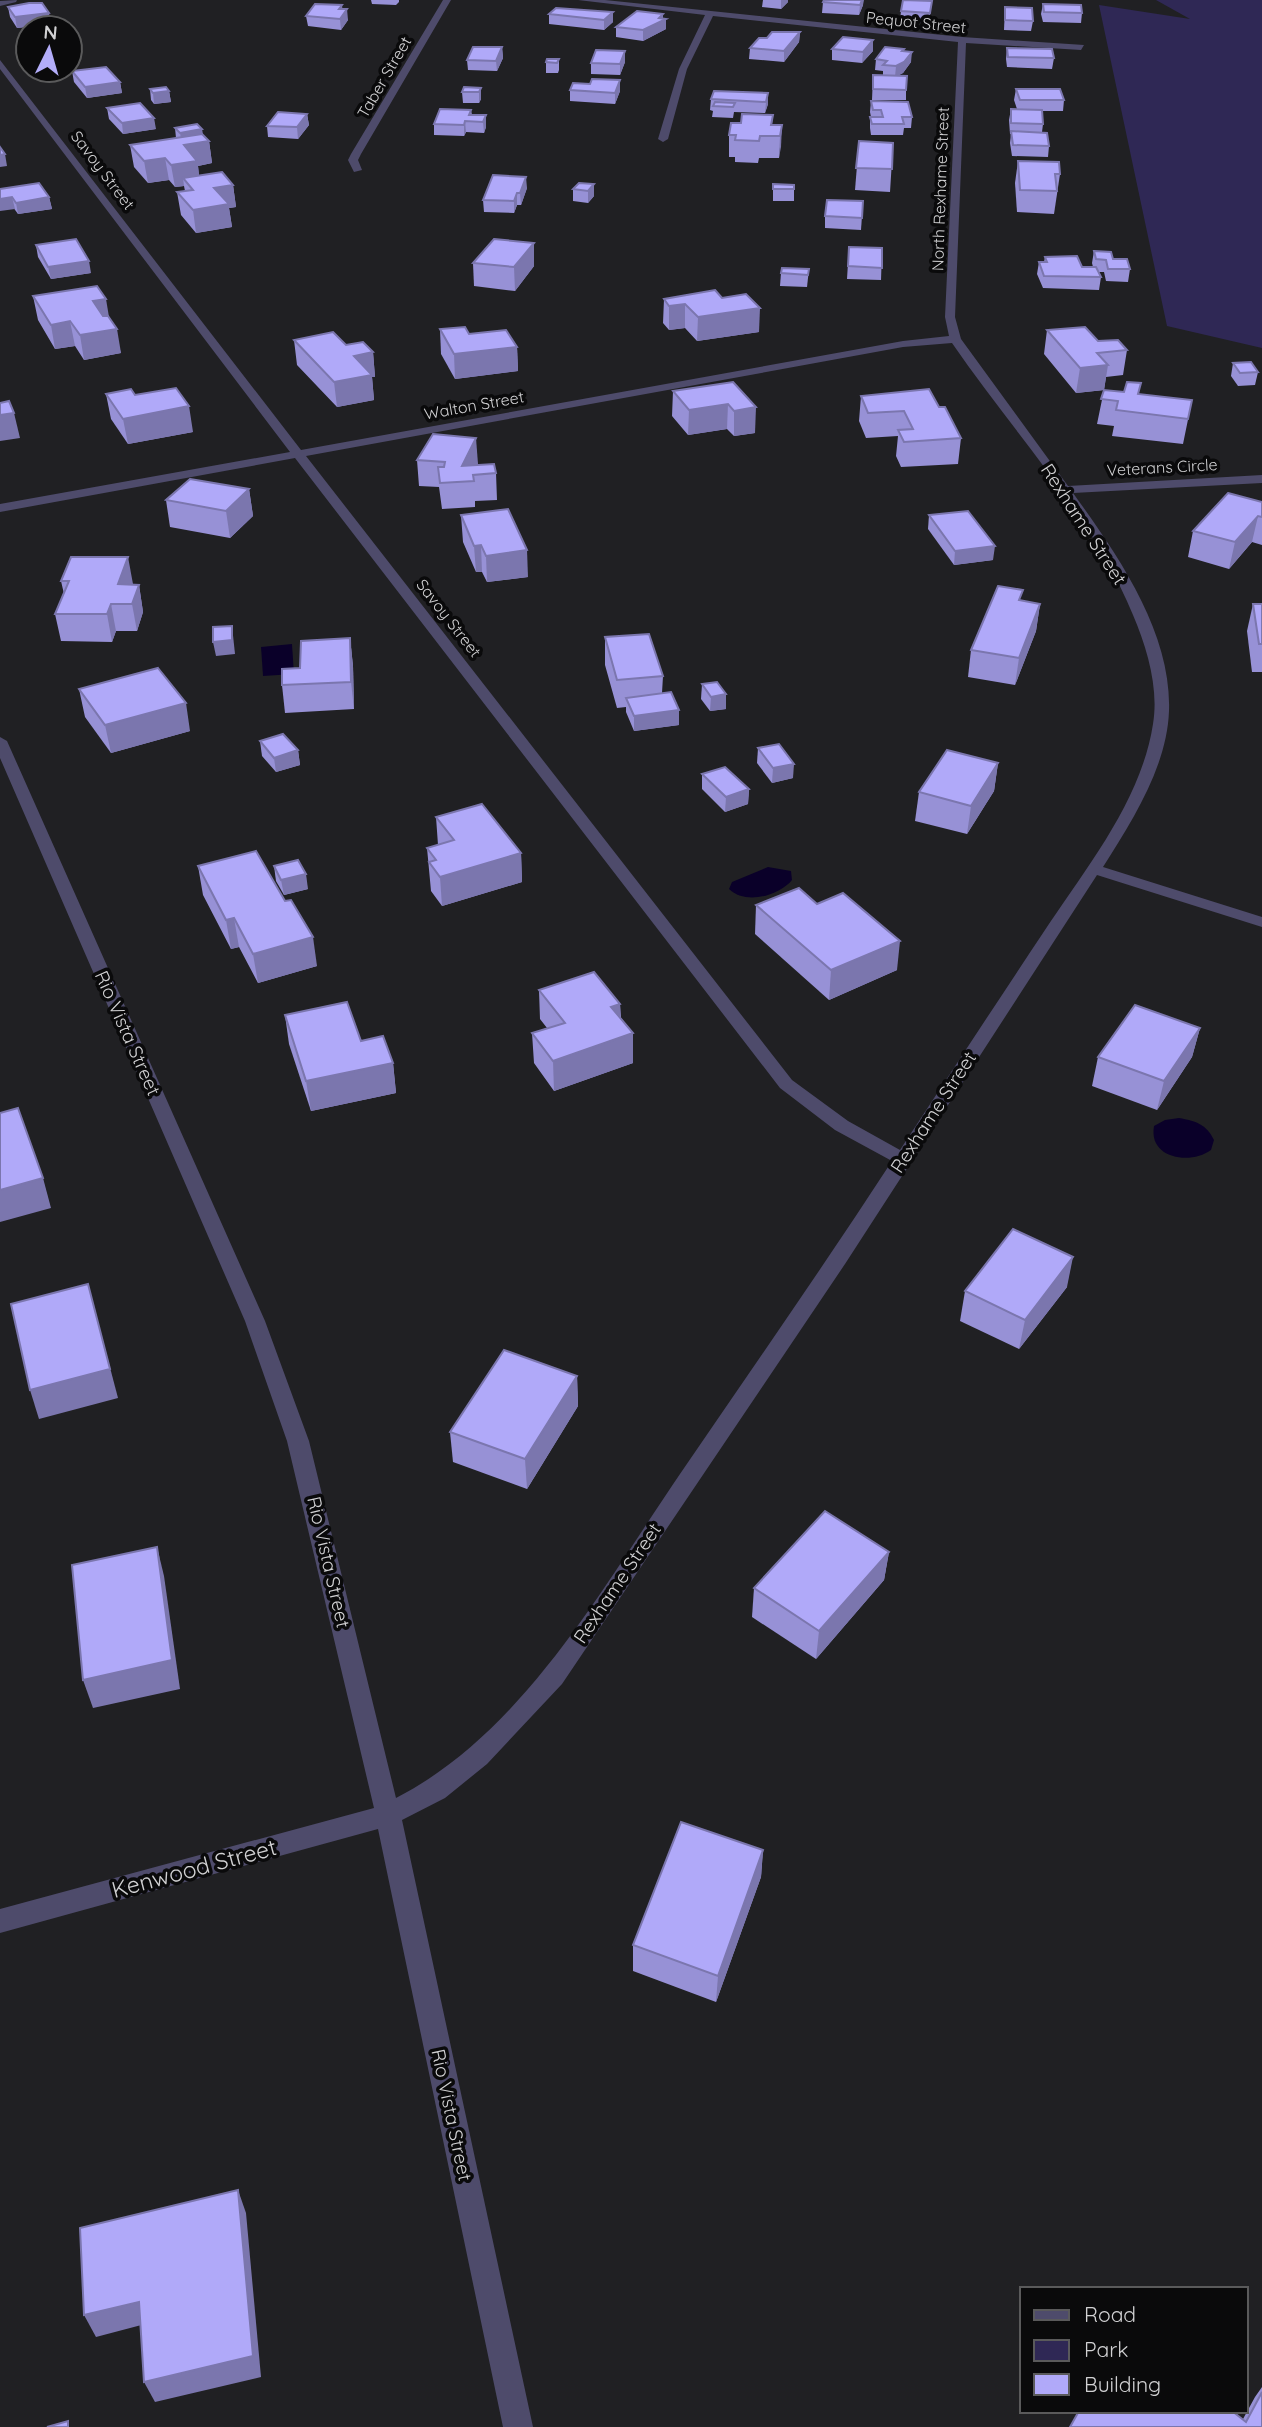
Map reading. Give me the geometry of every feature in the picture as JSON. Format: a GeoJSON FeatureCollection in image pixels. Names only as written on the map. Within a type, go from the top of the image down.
{"type":"FeatureCollection","features":[{"type":"Feature","properties":{"kind":"street"},"geometry":{"type":"LineString","coordinates":[[0,4],[13,0]]}},
{"type":"Feature","properties":{"kind":"street","name":"Taber Street"},"geometry":{"type":"LineString","coordinates":[[357,170],[353,160],[356,154],[447,0]]}},
{"type":"Feature","properties":{"kind":"street","name":"Pequot Street"},"geometry":{"type":"LineString","coordinates":[[582,0],[709,16],[962,40],[1081,47]]}},
{"type":"Feature","properties":{"kind":"street"},"geometry":{"type":"LineString","coordinates":[[663,139],[683,69],[709,16]]}},
{"type":"Feature","properties":{"kind":"street","name":"North Rexhame Street"},"geometry":{"type":"LineString","coordinates":[[955,339],[950,317],[962,40]]}},
{"type":"Feature","properties":{"kind":"street","name":"Savoy Street"},"geometry":{"type":"LineString","coordinates":[[0,63],[177,298],[300,453],[786,1084],[839,1125],[902,1159]]}},
{"type":"Feature","properties":{"kind":"street","name":"Walton Street"},"geometry":{"type":"LineString","coordinates":[[0,508],[903,344],[955,339]]}},
{"type":"Feature","properties":{"kind":"street","name":"Rexhame Street"},"geometry":{"type":"LineString","coordinates":[[388,1815],[436,1790],[478,1756],[554,1676],[902,1159],[1120,828],[1154,749],[1162,710],[1161,676],[1151,642],[1125,585],[1064,490],[955,339]]}},
{"type":"Feature","properties":{"kind":"street","name":"Veterans Circle"},"geometry":{"type":"LineString","coordinates":[[1064,490],[1262,479]]}},
{"type":"Feature","properties":{"kind":"street","name":"Rio Vista Street"},"geometry":{"type":"LineString","coordinates":[[0,741],[249,1308],[298,1441],[388,1815],[519,2427]]}},
{"type":"Feature","properties":{"kind":"street"},"geometry":{"type":"LineString","coordinates":[[1093,869],[1262,922]]}},
{"type":"Feature","properties":{"kind":"street","name":"Kenwood Street"},"geometry":{"type":"LineString","coordinates":[[0,1921],[388,1815]]}},
{"type":"Feature","properties":{"kind":"green space"},"geometry":{"type":"Polygon","coordinates":[[[1156,0],[1262,0],[1262,348],[1167,326],[1099,5],[1190,19],[1156,0]]]}},
{"type":"Feature","properties":{"kind":"shaded area"},"geometry":{"type":"Polygon","coordinates":[[[292,644],[294,674],[263,676],[261,647],[292,644]]]}},
{"type":"Feature","properties":{"kind":"shaded area"},"geometry":{"type":"Polygon","coordinates":[[[768,867],[791,871],[792,880],[779,890],[762,896],[744,897],[729,889],[732,882],[768,867]]]}},
{"type":"Feature","properties":{"kind":"shaded area"},"geometry":{"type":"Polygon","coordinates":[[[1179,1118],[1195,1122],[1208,1130],[1214,1140],[1211,1150],[1203,1155],[1183,1158],[1164,1152],[1158,1146],[1154,1137],[1154,1126],[1165,1120],[1179,1118]]]}},
{"type":"Feature","properties":{"kind":"building"},"geometry":{"type":"Polygon","coordinates":[[[862,0],[860,5],[823,2],[862,0]]]}},
{"type":"Feature","properties":{"kind":"building"},"geometry":{"type":"Polygon","coordinates":[[[903,0],[932,1],[930,13],[901,11],[903,0]]]}},
{"type":"Feature","properties":{"kind":"building"},"geometry":{"type":"Polygon","coordinates":[[[42,3],[49,13],[14,16],[8,7],[42,3]]]}},
{"type":"Feature","properties":{"kind":"building"},"geometry":{"type":"Polygon","coordinates":[[[315,4],[342,5],[339,9],[347,9],[340,19],[306,16],[315,4]]]}},
{"type":"Feature","properties":{"kind":"building"},"geometry":{"type":"Polygon","coordinates":[[[1043,4],[1081,5],[1082,13],[1044,12],[1043,4]]]}},
{"type":"Feature","properties":{"kind":"building"},"geometry":{"type":"Polygon","coordinates":[[[1005,7],[1032,8],[1033,21],[1005,20],[1005,7]]]}},
{"type":"Feature","properties":{"kind":"building"},"geometry":{"type":"Polygon","coordinates":[[[556,8],[613,12],[604,20],[549,14],[556,8]]]}},
{"type":"Feature","properties":{"kind":"building"},"geometry":{"type":"Polygon","coordinates":[[[637,11],[663,14],[659,18],[666,19],[643,30],[616,27],[637,11]]]}},
{"type":"Feature","properties":{"kind":"building"},"geometry":{"type":"Polygon","coordinates":[[[772,32],[800,32],[784,51],[750,48],[759,38],[767,38],[772,32]]]}},
{"type":"Feature","properties":{"kind":"building"},"geometry":{"type":"Polygon","coordinates":[[[843,37],[873,40],[863,52],[832,49],[843,37]]]}},
{"type":"Feature","properties":{"kind":"building"},"geometry":{"type":"Polygon","coordinates":[[[473,47],[502,47],[496,61],[467,60],[473,47]]]}},
{"type":"Feature","properties":{"kind":"building"},"geometry":{"type":"Polygon","coordinates":[[[885,47],[912,52],[904,62],[896,66],[883,65],[887,61],[876,59],[885,47]]]}},
{"type":"Feature","properties":{"kind":"building"},"geometry":{"type":"Polygon","coordinates":[[[1007,48],[1052,49],[1054,58],[1008,57],[1007,48]]]}},
{"type":"Feature","properties":{"kind":"building"},"geometry":{"type":"Polygon","coordinates":[[[596,50],[625,51],[620,64],[591,63],[596,50]]]}},
{"type":"Feature","properties":{"kind":"building"},"geometry":{"type":"Polygon","coordinates":[[[547,59],[559,59],[557,63],[546,62],[547,59]]]}},
{"type":"Feature","properties":{"kind":"building"},"geometry":{"type":"Polygon","coordinates":[[[106,67],[120,82],[85,87],[83,84],[84,70],[106,67]]]}},
{"type":"Feature","properties":{"kind":"building"},"geometry":{"type":"Polygon","coordinates":[[[873,75],[907,76],[906,90],[873,89],[873,75]]]}},
{"type":"Feature","properties":{"kind":"building"},"geometry":{"type":"Polygon","coordinates":[[[592,79],[620,80],[615,93],[570,90],[573,83],[590,84],[592,79]]]}},
{"type":"Feature","properties":{"kind":"building"},"geometry":{"type":"Polygon","coordinates":[[[166,87],[169,91],[153,93],[150,89],[166,87]]]}},
{"type":"Feature","properties":{"kind":"building"},"geometry":{"type":"Polygon","coordinates":[[[464,87],[481,88],[479,92],[462,92],[464,87]]]}},
{"type":"Feature","properties":{"kind":"building"},"geometry":{"type":"Polygon","coordinates":[[[1016,89],[1060,89],[1064,100],[1020,100],[1016,89]]]}},
{"type":"Feature","properties":{"kind":"building"},"geometry":{"type":"Polygon","coordinates":[[[714,91],[768,93],[766,102],[711,99],[714,91]]]}},
{"type":"Feature","properties":{"kind":"building"},"geometry":{"type":"Polygon","coordinates":[[[871,101],[908,102],[912,117],[902,117],[904,124],[872,124],[870,117],[883,117],[881,110],[873,110],[871,101]]]}},
{"type":"Feature","properties":{"kind":"building"},"geometry":{"type":"Polygon","coordinates":[[[715,102],[735,103],[733,107],[713,106],[715,102]]]}},
{"type":"Feature","properties":{"kind":"building"},"geometry":{"type":"Polygon","coordinates":[[[140,103],[154,118],[122,123],[107,108],[140,103]]]}},
{"type":"Feature","properties":{"kind":"building"},"geometry":{"type":"Polygon","coordinates":[[[440,109],[471,110],[469,115],[486,115],[483,122],[465,121],[464,125],[434,124],[440,109]]]}},
{"type":"Feature","properties":{"kind":"building"},"geometry":{"type":"Polygon","coordinates":[[[1011,109],[1042,110],[1043,124],[1011,123],[1011,109]]]}},
{"type":"Feature","properties":{"kind":"building"},"geometry":{"type":"Polygon","coordinates":[[[278,112],[307,114],[297,127],[267,126],[278,112]]]}},
{"type":"Feature","properties":{"kind":"building"},"geometry":{"type":"Polygon","coordinates":[[[742,114],[773,115],[771,125],[782,125],[780,136],[760,136],[759,141],[735,140],[736,135],[729,135],[731,123],[741,123],[742,114]]]}},
{"type":"Feature","properties":{"kind":"building"},"geometry":{"type":"Polygon","coordinates":[[[197,124],[202,129],[180,133],[175,128],[197,124]]]}},
{"type":"Feature","properties":{"kind":"building"},"geometry":{"type":"Polygon","coordinates":[[[1011,131],[1047,133],[1049,146],[1013,145],[1011,131]]]}},
{"type":"Feature","properties":{"kind":"building"},"geometry":{"type":"Polygon","coordinates":[[[202,134],[209,141],[184,145],[197,161],[171,165],[165,158],[144,161],[130,145],[202,134]]]}},
{"type":"Feature","properties":{"kind":"building"},"geometry":{"type":"Polygon","coordinates":[[[859,141],[893,143],[892,169],[856,168],[859,141]]]}},
{"type":"Feature","properties":{"kind":"building"},"geometry":{"type":"Polygon","coordinates":[[[1018,161],[1059,162],[1060,174],[1055,174],[1057,191],[1020,190],[1018,161]]]}},
{"type":"Feature","properties":{"kind":"building"},"geometry":{"type":"Polygon","coordinates":[[[222,172],[233,185],[214,188],[229,204],[193,210],[177,192],[193,190],[183,178],[222,172]]]}},
{"type":"Feature","properties":{"kind":"building"},"geometry":{"type":"Polygon","coordinates":[[[493,175],[526,177],[514,201],[483,200],[493,175]]]}},
{"type":"Feature","properties":{"kind":"building"},"geometry":{"type":"Polygon","coordinates":[[[39,183],[49,197],[16,203],[12,197],[0,199],[0,189],[39,183]]]}},
{"type":"Feature","properties":{"kind":"building"},"geometry":{"type":"Polygon","coordinates":[[[579,183],[594,184],[588,191],[573,189],[579,183]]]}},
{"type":"Feature","properties":{"kind":"building"},"geometry":{"type":"Polygon","coordinates":[[[773,184],[794,185],[794,189],[773,189],[773,184]]]}},
{"type":"Feature","properties":{"kind":"building"},"geometry":{"type":"Polygon","coordinates":[[[827,200],[863,201],[862,218],[825,216],[827,200]]]}},
{"type":"Feature","properties":{"kind":"building"},"geometry":{"type":"Polygon","coordinates":[[[76,239],[89,261],[48,267],[36,245],[76,239]]]}},
{"type":"Feature","properties":{"kind":"building"},"geometry":{"type":"Polygon","coordinates":[[[494,239],[534,243],[514,267],[473,263],[494,239]]]}},
{"type":"Feature","properties":{"kind":"building"},"geometry":{"type":"Polygon","coordinates":[[[849,247],[882,248],[882,268],[848,266],[849,247]]]}},
{"type":"Feature","properties":{"kind":"building"},"geometry":{"type":"Polygon","coordinates":[[[1094,251],[1111,252],[1113,259],[1127,259],[1130,269],[1108,269],[1106,260],[1096,259],[1094,251]]]}},
{"type":"Feature","properties":{"kind":"building"},"geometry":{"type":"Polygon","coordinates":[[[1077,256],[1082,267],[1096,267],[1101,277],[1044,276],[1039,262],[1047,262],[1045,257],[1077,256]]]}},
{"type":"Feature","properties":{"kind":"building"},"geometry":{"type":"Polygon","coordinates":[[[782,268],[809,269],[808,275],[781,273],[782,268]]]}},
{"type":"Feature","properties":{"kind":"building"},"geometry":{"type":"Polygon","coordinates":[[[97,286],[106,299],[93,301],[103,316],[108,316],[117,329],[80,335],[70,321],[51,325],[33,296],[97,286]]]}},
{"type":"Feature","properties":{"kind":"building"},"geometry":{"type":"Polygon","coordinates":[[[715,290],[722,298],[746,294],[760,308],[698,317],[685,304],[669,306],[664,299],[715,290]]]}},
{"type":"Feature","properties":{"kind":"building"},"geometry":{"type":"Polygon","coordinates":[[[465,327],[469,334],[506,330],[517,347],[454,354],[440,329],[465,327]]]}},
{"type":"Feature","properties":{"kind":"building"},"geometry":{"type":"Polygon","coordinates":[[[1085,327],[1098,341],[1118,340],[1127,350],[1097,353],[1108,365],[1080,368],[1047,330],[1085,327]]]}},
{"type":"Feature","properties":{"kind":"building"},"geometry":{"type":"Polygon","coordinates":[[[333,332],[346,345],[363,342],[373,352],[354,356],[372,375],[334,382],[294,340],[333,332]]]}},
{"type":"Feature","properties":{"kind":"building"},"geometry":{"type":"Polygon","coordinates":[[[1251,362],[1258,372],[1240,373],[1233,363],[1251,362]]]}},
{"type":"Feature","properties":{"kind":"building"},"geometry":{"type":"Polygon","coordinates":[[[733,382],[756,407],[734,411],[728,404],[689,410],[673,391],[733,382]]]}},
{"type":"Feature","properties":{"kind":"building"},"geometry":{"type":"Polygon","coordinates":[[[1127,382],[1141,383],[1138,394],[1192,400],[1188,419],[1116,410],[1118,401],[1101,399],[1104,390],[1124,392],[1127,382]]]}},
{"type":"Feature","properties":{"kind":"building"},"geometry":{"type":"Polygon","coordinates":[[[176,388],[189,406],[123,419],[106,394],[131,389],[135,395],[176,388]]]}},
{"type":"Feature","properties":{"kind":"building"},"geometry":{"type":"Polygon","coordinates":[[[929,389],[939,407],[945,407],[961,438],[904,442],[898,430],[913,429],[904,411],[868,413],[861,396],[929,389]]]}},
{"type":"Feature","properties":{"kind":"building"},"geometry":{"type":"Polygon","coordinates":[[[9,401],[14,413],[0,415],[0,403],[9,401]]]}},
{"type":"Feature","properties":{"kind":"building"},"geometry":{"type":"Polygon","coordinates":[[[433,434],[476,438],[462,466],[494,464],[496,473],[473,475],[474,481],[440,483],[438,467],[444,467],[445,462],[417,460],[433,434]]]}},
{"type":"Feature","properties":{"kind":"building"},"geometry":{"type":"Polygon","coordinates":[[[190,479],[249,489],[226,511],[166,500],[190,479]]]}},
{"type":"Feature","properties":{"kind":"building"},"geometry":{"type":"Polygon","coordinates":[[[1228,493],[1262,502],[1262,517],[1258,516],[1235,542],[1193,531],[1228,493]]]}},
{"type":"Feature","properties":{"kind":"building"},"geometry":{"type":"Polygon","coordinates":[[[508,509],[527,550],[486,556],[481,545],[474,546],[461,515],[508,509]]]}},
{"type":"Feature","properties":{"kind":"building"},"geometry":{"type":"Polygon","coordinates":[[[968,511],[995,546],[955,551],[929,515],[968,511]]]}},
{"type":"Feature","properties":{"kind":"building"},"geometry":{"type":"Polygon","coordinates":[[[71,557],[128,557],[118,584],[139,585],[132,604],[111,604],[107,614],[55,614],[69,581],[61,581],[71,557]]]}},
{"type":"Feature","properties":{"kind":"building"},"geometry":{"type":"Polygon","coordinates":[[[998,586],[1023,590],[1019,600],[1040,604],[1019,658],[971,650],[998,586]]]}},
{"type":"Feature","properties":{"kind":"building"},"geometry":{"type":"Polygon","coordinates":[[[1253,604],[1262,604],[1262,644],[1259,644],[1253,604]]]}},
{"type":"Feature","properties":{"kind":"building"},"geometry":{"type":"Polygon","coordinates":[[[232,626],[232,640],[213,642],[213,627],[232,626]]]}},
{"type":"Feature","properties":{"kind":"building"},"geometry":{"type":"Polygon","coordinates":[[[649,634],[663,676],[617,680],[605,637],[649,634]]]}},
{"type":"Feature","properties":{"kind":"building"},"geometry":{"type":"Polygon","coordinates":[[[350,638],[351,682],[282,685],[282,669],[300,668],[301,641],[350,638]]]}},
{"type":"Feature","properties":{"kind":"building"},"geometry":{"type":"Polygon","coordinates":[[[158,668],[186,703],[105,725],[79,689],[158,668]]]}},
{"type":"Feature","properties":{"kind":"building"},"geometry":{"type":"Polygon","coordinates":[[[717,682],[726,694],[711,697],[702,684],[717,682]]]}},
{"type":"Feature","properties":{"kind":"building"},"geometry":{"type":"Polygon","coordinates":[[[671,692],[679,710],[634,716],[626,698],[671,692]]]}},
{"type":"Feature","properties":{"kind":"building"},"geometry":{"type":"Polygon","coordinates":[[[283,734],[298,750],[274,758],[260,741],[283,734]]]}},
{"type":"Feature","properties":{"kind":"building"},"geometry":{"type":"Polygon","coordinates":[[[779,744],[794,764],[773,768],[758,748],[779,744]]]}},
{"type":"Feature","properties":{"kind":"building"},"geometry":{"type":"Polygon","coordinates":[[[947,750],[998,763],[971,806],[919,792],[947,750]]]}},
{"type":"Feature","properties":{"kind":"building"},"geometry":{"type":"Polygon","coordinates":[[[725,767],[749,789],[726,797],[702,774],[725,767]]]}},
{"type":"Feature","properties":{"kind":"building"},"geometry":{"type":"Polygon","coordinates":[[[482,804],[521,853],[440,877],[429,862],[436,860],[427,848],[454,840],[436,817],[482,804]]]}},
{"type":"Feature","properties":{"kind":"building"},"geometry":{"type":"Polygon","coordinates":[[[256,851],[285,901],[291,900],[313,937],[253,954],[234,918],[226,920],[198,866],[256,851]]]}},
{"type":"Feature","properties":{"kind":"building"},"geometry":{"type":"Polygon","coordinates":[[[298,860],[306,874],[281,880],[274,866],[298,860]]]}},
{"type":"Feature","properties":{"kind":"building"},"geometry":{"type":"Polygon","coordinates":[[[799,888],[817,904],[843,893],[900,941],[831,970],[756,905],[799,888]]]}},
{"type":"Feature","properties":{"kind":"building"},"geometry":{"type":"Polygon","coordinates":[[[594,972],[620,1004],[611,1007],[633,1033],[553,1061],[532,1033],[565,1023],[539,990],[594,972]]]}},
{"type":"Feature","properties":{"kind":"building"},"geometry":{"type":"Polygon","coordinates":[[[347,1002],[361,1041],[383,1036],[393,1063],[306,1081],[285,1015],[347,1002]]]}},
{"type":"Feature","properties":{"kind":"building"},"geometry":{"type":"Polygon","coordinates":[[[1135,1005],[1200,1028],[1164,1081],[1098,1057],[1135,1005]]]}},
{"type":"Feature","properties":{"kind":"building"},"geometry":{"type":"Polygon","coordinates":[[[18,1108],[43,1178],[0,1190],[0,1113],[18,1108]]]}},
{"type":"Feature","properties":{"kind":"building"},"geometry":{"type":"Polygon","coordinates":[[[1013,1229],[1073,1257],[1025,1320],[965,1291],[1013,1229]]]}},
{"type":"Feature","properties":{"kind":"building"},"geometry":{"type":"Polygon","coordinates":[[[88,1284],[110,1369],[30,1390],[11,1304],[88,1284]]]}},
{"type":"Feature","properties":{"kind":"building"},"geometry":{"type":"Polygon","coordinates":[[[504,1350],[577,1376],[525,1459],[450,1432],[504,1350]]]}},
{"type":"Feature","properties":{"kind":"building"},"geometry":{"type":"Polygon","coordinates":[[[825,1511],[889,1552],[819,1631],[754,1588],[825,1511]]]}},
{"type":"Feature","properties":{"kind":"building"},"geometry":{"type":"Polygon","coordinates":[[[157,1547],[172,1660],[83,1680],[72,1565],[157,1547]]]}},
{"type":"Feature","properties":{"kind":"building"},"geometry":{"type":"Polygon","coordinates":[[[681,1822],[763,1850],[718,1976],[633,1945],[681,1822]]]}},
{"type":"Feature","properties":{"kind":"building"},"geometry":{"type":"Polygon","coordinates":[[[238,2190],[253,2356],[144,2382],[139,2302],[84,2315],[80,2228],[238,2190]]]}},
{"type":"Feature","properties":{"kind":"building"},"geometry":{"type":"Polygon","coordinates":[[[1262,2392],[1262,2427],[1070,2427],[1078,2413],[1235,2413],[1246,2422],[1262,2392]]]}},
{"type":"Feature","properties":{"kind":"building"},"geometry":{"type":"Polygon","coordinates":[[[68,2421],[68,2427],[47,2427],[68,2421]]]}}]}
